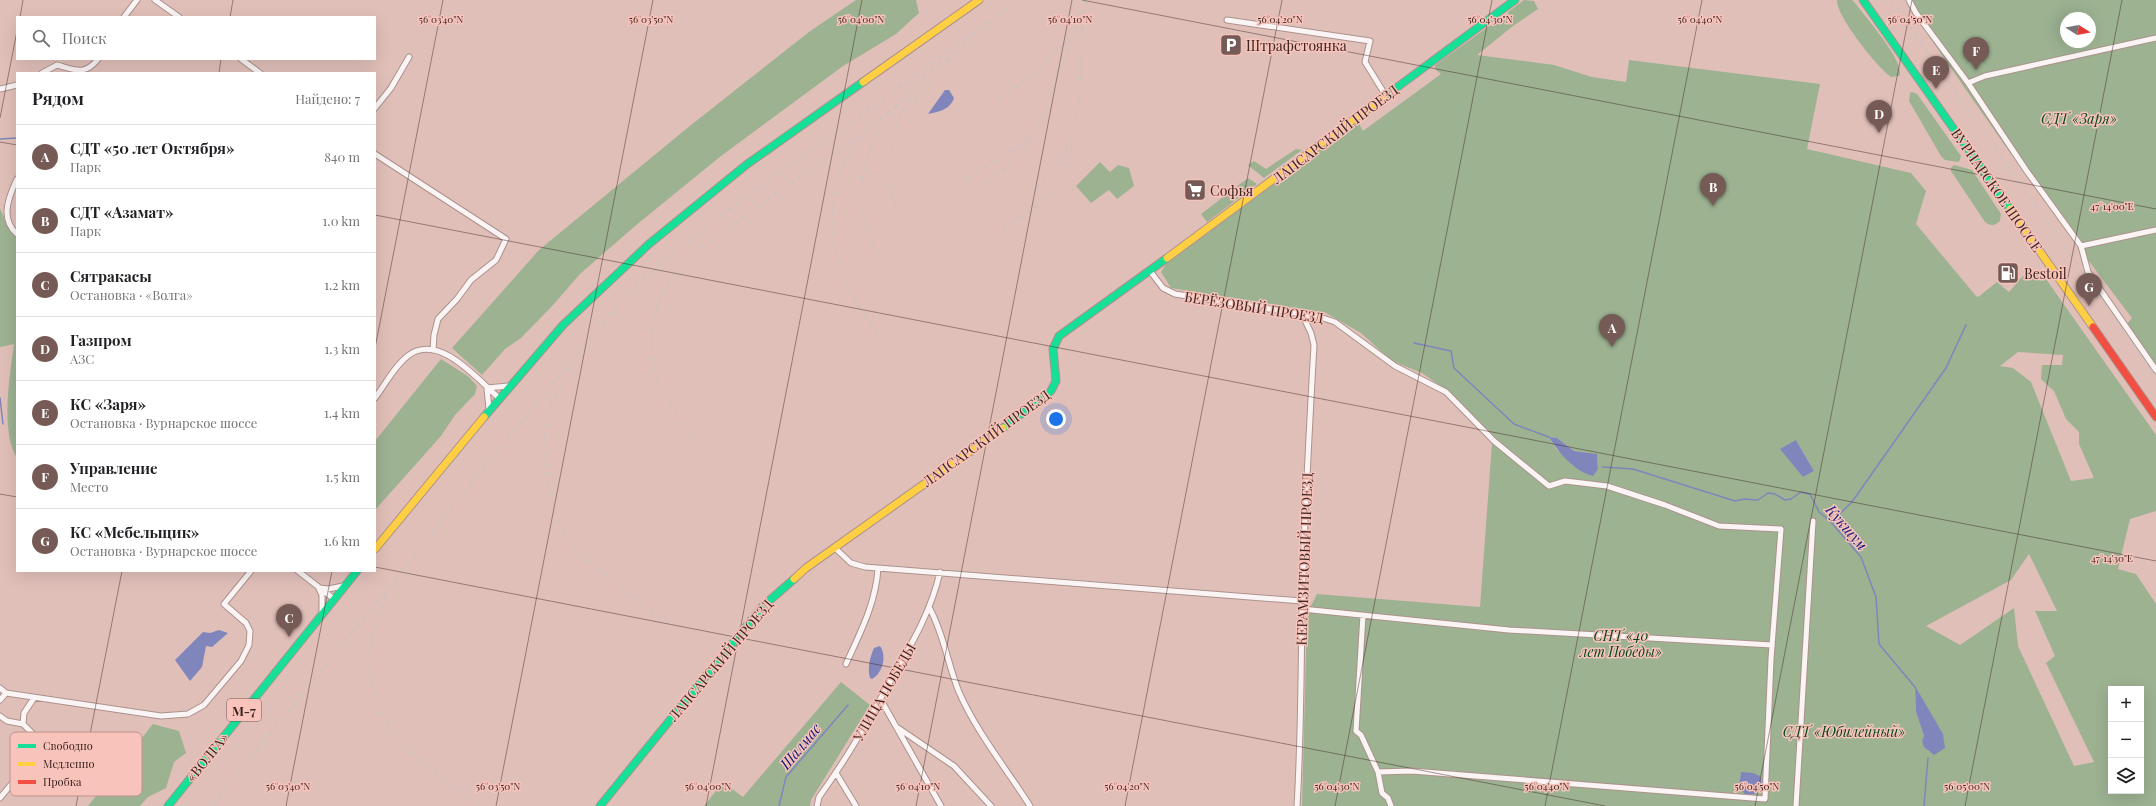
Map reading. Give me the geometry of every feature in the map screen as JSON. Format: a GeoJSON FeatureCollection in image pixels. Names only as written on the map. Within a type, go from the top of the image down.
{"type":"FeatureCollection","features":[{"type":"Feature","properties":{"kind":"main road"},"geometry":{"type":"LineString","coordinates":[[376,547],[509,386],[569,320],[649,244],[746,164],[979,0]]}},
{"type":"Feature","properties":{"kind":"main road","name":"ЛАПСАРСКИЙ ПРОЕЗД"},"geometry":{"type":"LineString","coordinates":[[600,806],[762,607],[806,568],[1017,418],[1052,391],[1056,381],[1053,349],[1059,336],[1150,271],[1515,0]]}},
{"type":"Feature","properties":{"kind":"main road","name":"ВУРНАРСКОЕ ШОССЕ"},"geometry":{"type":"LineString","coordinates":[[1863,0],[2156,417]]}},
{"type":"Feature","properties":{"kind":"main road","name":"«ВОЛГА»"},"geometry":{"type":"LineString","coordinates":[[168,806],[356,572]]}},
{"type":"Feature","properties":{"kind":"street"},"geometry":{"type":"LineString","coordinates":[[125,16],[137,0]]}},
{"type":"Feature","properties":{"kind":"street"},"geometry":{"type":"LineString","coordinates":[[155,0],[178,16]]}},
{"type":"Feature","properties":{"kind":"street"},"geometry":{"type":"LineString","coordinates":[[1909,0],[1916,13],[1968,83],[2026,170],[2081,246],[2088,272],[2156,370]]}},
{"type":"Feature","properties":{"kind":"street"},"geometry":{"type":"LineString","coordinates":[[1227,20],[1370,41],[1365,62],[1386,96]]}},
{"type":"Feature","properties":{"kind":"street"},"geometry":{"type":"LineString","coordinates":[[1968,83],[1985,76],[2156,38]]}},
{"type":"Feature","properties":{"kind":"street"},"geometry":{"type":"LineString","coordinates":[[376,107],[391,88],[409,57]]}},
{"type":"Feature","properties":{"kind":"street"},"geometry":{"type":"LineString","coordinates":[[44,72],[57,65],[80,71],[92,67],[97,60]]}},
{"type":"Feature","properties":{"kind":"street"},"geometry":{"type":"LineString","coordinates":[[242,60],[259,72]]}},
{"type":"Feature","properties":{"kind":"street"},"geometry":{"type":"LineString","coordinates":[[0,89],[16,86]]}},
{"type":"Feature","properties":{"kind":"street"},"geometry":{"type":"LineString","coordinates":[[376,155],[506,240],[496,260],[471,280],[458,299],[438,319],[434,335],[433,350]]}},
{"type":"Feature","properties":{"kind":"street"},"geometry":{"type":"LineString","coordinates":[[16,181],[6,202],[5,219],[8,225],[16,233]]}},
{"type":"Feature","properties":{"kind":"street"},"geometry":{"type":"LineString","coordinates":[[2081,246],[2156,230]]}},
{"type":"Feature","properties":{"kind":"street","name":"БЕРЁЗОВЫЙ ПРОЕЗД"},"geometry":{"type":"LineString","coordinates":[[1150,271],[1163,288],[1175,294],[1302,314],[1335,322],[1395,366],[1446,392],[1494,441],[1549,486],[1565,481],[1607,486],[1658,502],[1719,526],[1781,529],[1772,644]]}},
{"type":"Feature","properties":{"kind":"street","name":"КЕРАМЗИТОВЫЙ ПРОЕЗД"},"geometry":{"type":"LineString","coordinates":[[1297,806],[1301,735],[1302,601],[1314,345],[1311,333],[1302,314]]}},
{"type":"Feature","properties":{"kind":"street"},"geometry":{"type":"LineString","coordinates":[[376,397],[410,354],[418,351],[433,350],[458,361],[499,398]]}},
{"type":"Feature","properties":{"kind":"street"},"geometry":{"type":"LineString","coordinates":[[487,388],[502,388],[509,386]]}},
{"type":"Feature","properties":{"kind":"street"},"geometry":{"type":"LineString","coordinates":[[487,388],[490,403],[488,411]]}},
{"type":"Feature","properties":{"kind":"street"},"geometry":{"type":"LineString","coordinates":[[1796,806],[1813,521]]}},
{"type":"Feature","properties":{"kind":"street"},"geometry":{"type":"LineString","coordinates":[[835,548],[851,563],[878,568],[1302,601]]}},
{"type":"Feature","properties":{"kind":"street"},"geometry":{"type":"LineString","coordinates":[[846,664],[871,606],[876,590],[878,568]]}},
{"type":"Feature","properties":{"kind":"street"},"geometry":{"type":"LineString","coordinates":[[0,688],[6,693],[34,698],[161,716],[188,714],[204,704],[246,653],[250,638],[246,623],[224,604],[250,572]]}},
{"type":"Feature","properties":{"kind":"street"},"geometry":{"type":"LineString","coordinates":[[299,572],[334,599]]}},
{"type":"Feature","properties":{"kind":"street","name":"УЛИЦА ПОБЕДЫ"},"geometry":{"type":"LineString","coordinates":[[817,806],[819,797],[836,773],[881,700],[930,609],[940,572]]}},
{"type":"Feature","properties":{"kind":"street"},"geometry":{"type":"LineString","coordinates":[[319,588],[328,589],[345,585]]}},
{"type":"Feature","properties":{"kind":"street"},"geometry":{"type":"LineString","coordinates":[[319,588],[322,595],[322,614]]}},
{"type":"Feature","properties":{"kind":"street"},"geometry":{"type":"LineString","coordinates":[[930,609],[936,621],[959,692],[979,731],[1030,806]]}},
{"type":"Feature","properties":{"kind":"street"},"geometry":{"type":"LineString","coordinates":[[1302,609],[1509,630],[1772,644],[1765,799],[1412,771],[1378,772]]}},
{"type":"Feature","properties":{"kind":"street"},"geometry":{"type":"LineString","coordinates":[[1363,615],[1356,731],[1361,735],[1378,772],[1382,793],[1388,798],[1391,806]]}},
{"type":"Feature","properties":{"kind":"street"},"geometry":{"type":"LineString","coordinates":[[0,700],[6,693]]}},
{"type":"Feature","properties":{"kind":"street"},"geometry":{"type":"LineString","coordinates":[[23,724],[24,713],[34,698]]}},
{"type":"Feature","properties":{"kind":"street"},"geometry":{"type":"LineString","coordinates":[[881,700],[898,728],[940,806]]}},
{"type":"Feature","properties":{"kind":"street"},"geometry":{"type":"LineString","coordinates":[[0,716],[7,721],[23,724],[31,732]]}},
{"type":"Feature","properties":{"kind":"street"},"geometry":{"type":"LineString","coordinates":[[898,728],[954,766],[991,806]]}},
{"type":"Feature","properties":{"kind":"street"},"geometry":{"type":"LineString","coordinates":[[836,773],[856,806]]}},
{"type":"Feature","properties":{"kind":"street"},"geometry":{"type":"LineString","coordinates":[[0,798],[10,786]]}},
{"type":"Feature","properties":{"kind":"green space"},"geometry":{"type":"Polygon","coordinates":[[[856,0],[916,0],[919,13],[896,34],[843,66],[721,156],[635,226],[580,274],[554,304],[521,338],[505,349],[482,375],[452,348],[539,250],[691,125],[809,32],[856,0]]]}},
{"type":"Feature","properties":{"kind":"green space"},"geometry":{"type":"Polygon","coordinates":[[[1524,0],[1534,1],[1538,9],[1513,26],[1477,55],[1554,65],[1592,77],[1626,82],[1629,60],[1820,84],[1807,149],[1911,173],[1926,191],[1916,224],[1976,296],[1978,297],[1997,282],[2009,292],[2022,277],[2041,272],[2156,435],[2156,511],[2130,519],[2118,569],[2136,574],[2156,604],[2156,806],[1302,806],[1307,614],[1317,594],[1480,607],[1492,443],[1496,438],[1446,390],[1422,373],[1392,361],[1361,333],[1326,313],[1171,288],[1161,272],[1166,264],[1358,122],[1363,131],[1441,74],[1435,69],[1435,65],[1503,16],[1509,17],[1508,12],[1524,0]],[[2018,352],[2000,366],[2013,368],[2031,382],[2071,481],[2094,478],[2079,444],[2079,432],[2066,419],[2054,391],[2041,379],[2042,365],[2062,365],[2063,355],[2018,352]],[[1549,437],[1557,450],[1586,474],[1598,469],[1597,454],[1574,451],[1557,438],[1549,437]],[[1796,440],[1803,477],[1814,471],[1796,440]],[[2029,554],[2011,580],[1926,626],[1960,645],[2014,608],[2018,646],[2074,766],[2094,762],[2046,663],[2055,656],[2035,611],[2057,611],[2029,554]],[[1915,687],[1916,712],[1924,736],[1922,741],[1929,752],[1915,687]]]}},
{"type":"Feature","properties":{"kind":"green space"},"geometry":{"type":"Polygon","coordinates":[[[1837,0],[1852,0],[1855,3],[1891,51],[1900,70],[1899,76],[1891,77],[1858,41],[1843,17],[1838,7],[1837,0]]]}},
{"type":"Feature","properties":{"kind":"green space","name":"СДТ «Заря»"},"geometry":{"type":"Polygon","coordinates":[[[1906,0],[2156,0],[2156,370],[2125,326],[2132,318],[2019,166],[1911,10],[1906,0]]]}},
{"type":"Feature","properties":{"kind":"green space"},"geometry":{"type":"Polygon","coordinates":[[[1912,92],[1917,94],[1961,156],[1959,162],[1945,160],[1941,156],[1909,101],[1910,93],[1912,92]]]}},
{"type":"Feature","properties":{"kind":"green space"},"geometry":{"type":"Polygon","coordinates":[[[1296,149],[1302,150],[1264,178],[1248,165],[1254,161],[1266,169],[1296,149]]]}},
{"type":"Feature","properties":{"kind":"green space"},"geometry":{"type":"Polygon","coordinates":[[[1100,162],[1110,172],[1118,165],[1129,168],[1134,186],[1117,199],[1109,190],[1091,203],[1076,186],[1100,162]]]}},
{"type":"Feature","properties":{"kind":"green space"},"geometry":{"type":"Polygon","coordinates":[[[1954,165],[1972,170],[2001,214],[2000,221],[1992,225],[1985,222],[1951,171],[1951,168],[1954,165]]]}},
{"type":"Feature","properties":{"kind":"green space"},"geometry":{"type":"Polygon","coordinates":[[[1248,178],[1257,184],[1207,222],[1201,214],[1248,178]]]}},
{"type":"Feature","properties":{"kind":"green space"},"geometry":{"type":"Polygon","coordinates":[[[0,209],[8,225],[16,233],[16,456],[12,447],[9,433],[8,418],[9,387],[14,344],[0,347],[0,209]]]}},
{"type":"Feature","properties":{"kind":"green space"},"geometry":{"type":"Polygon","coordinates":[[[441,359],[469,377],[477,386],[475,394],[455,415],[441,436],[376,509],[376,440],[441,359]]]}},
{"type":"Feature","properties":{"kind":"green space"},"geometry":{"type":"Polygon","coordinates":[[[841,682],[870,705],[811,800],[810,806],[704,806],[723,782],[743,797],[841,682]]]}},
{"type":"Feature","properties":{"kind":"green space"},"geometry":{"type":"Polygon","coordinates":[[[153,724],[179,731],[186,753],[174,762],[166,788],[148,797],[140,806],[88,806],[96,796],[142,796],[142,738],[153,724]]]}},
{"type":"Feature","properties":{"kind":"water"},"geometry":{"type":"Polygon","coordinates":[[[945,90],[949,90],[954,98],[950,105],[943,110],[928,114],[945,90]]]}},
{"type":"Feature","properties":{"kind":"water"},"geometry":{"type":"Polygon","coordinates":[[[1549,437],[1557,438],[1574,451],[1597,454],[1598,469],[1593,476],[1586,474],[1568,461],[1549,437]]]}},
{"type":"Feature","properties":{"kind":"water"},"geometry":{"type":"Polygon","coordinates":[[[1796,440],[1814,471],[1803,477],[1780,449],[1796,440]]]}},
{"type":"Feature","properties":{"kind":"water"},"geometry":{"type":"Polygon","coordinates":[[[219,630],[228,633],[212,647],[206,646],[202,667],[190,681],[175,660],[203,632],[210,633],[219,630]]]}},
{"type":"Feature","properties":{"kind":"water"},"geometry":{"type":"Polygon","coordinates":[[[880,646],[883,654],[883,664],[879,673],[872,679],[870,678],[869,670],[870,659],[874,648],[880,646]]]}},
{"type":"Feature","properties":{"kind":"water"},"geometry":{"type":"Polygon","coordinates":[[[1915,686],[1943,734],[1945,748],[1934,755],[1924,747],[1922,741],[1924,736],[1916,712],[1915,686]]]}},
{"type":"Feature","properties":{"kind":"water"},"geometry":{"type":"Polygon","coordinates":[[[1741,772],[1753,773],[1760,776],[1762,785],[1757,793],[1747,796],[1739,788],[1741,772]]]}},
{"type":"Feature","properties":{"kind":"waterway"},"geometry":{"type":"LineString","coordinates":[[0,139],[16,138]]}},
{"type":"Feature","properties":{"kind":"waterway"},"geometry":{"type":"LineString","coordinates":[[1831,522],[1852,502],[1946,368],[1966,325]]}},
{"type":"Feature","properties":{"kind":"waterway"},"geometry":{"type":"LineString","coordinates":[[1414,343],[1451,351],[1454,368],[1514,424],[1549,437]]}},
{"type":"Feature","properties":{"kind":"waterway"},"geometry":{"type":"LineString","coordinates":[[0,398],[3,424]]}},
{"type":"Feature","properties":{"kind":"waterway","name":"Кукшум"},"geometry":{"type":"LineString","coordinates":[[1602,467],[1633,469],[1735,501],[1744,499],[1758,500],[1768,493],[1775,494],[1785,500],[1791,499],[1801,492],[1810,494],[1819,512],[1830,521],[1861,557],[1876,597],[1879,644],[1915,687]]}},
{"type":"Feature","properties":{"kind":"waterway","name":"Шалмас"},"geometry":{"type":"LineString","coordinates":[[779,806],[786,777],[848,705]]}},
{"type":"Feature","properties":{"kind":"waterway","name":"Кукшум"},"geometry":{"type":"LineString","coordinates":[[1924,806],[1928,758]]}},
{"type":"Feature","properties":{"kind":"railway"},"geometry":{"type":"LineString","coordinates":[[212,806],[523,420],[613,310],[640,281],[704,228],[1020,0]]}},
{"type":"Feature","properties":{"kind":"railway"},"geometry":{"type":"LineString","coordinates":[[966,179],[1022,144],[1040,122],[1087,0]]}},
{"type":"Feature","properties":{"kind":"railway"},"geometry":{"type":"LineString","coordinates":[[1891,0],[2156,377]]}},
{"type":"Feature","properties":{"kind":"railway"},"geometry":{"type":"LineString","coordinates":[[1036,189],[1058,161],[1071,135],[1075,121],[1080,90],[1081,38],[1084,19]]}},
{"type":"Feature","properties":{"kind":"railway"},"geometry":{"type":"LineString","coordinates":[[998,99],[1028,78],[1047,62],[1071,34]]}},
{"type":"Feature","properties":{"kind":"railway"},"geometry":{"type":"LineString","coordinates":[[948,63],[971,41]]}},
{"type":"Feature","properties":{"kind":"railway"},"geometry":{"type":"LineString","coordinates":[[882,267],[872,244],[864,219],[861,194],[864,170],[871,148],[882,127],[896,107],[931,72],[950,57]]}},
{"type":"Feature","properties":{"kind":"railway"},"geometry":{"type":"LineString","coordinates":[[914,101],[933,78]]}},
{"type":"Feature","properties":{"kind":"railway"},"geometry":{"type":"LineString","coordinates":[[910,235],[894,202],[889,174],[889,160],[891,145],[900,118],[915,94]]}},
{"type":"Feature","properties":{"kind":"railway"},"geometry":{"type":"LineString","coordinates":[[871,127],[898,104]]}},
{"type":"Feature","properties":{"kind":"railway"},"geometry":{"type":"LineString","coordinates":[[700,449],[667,399],[659,381],[654,364],[651,346],[652,328],[656,310],[662,294],[671,278],[682,264],[695,252],[874,124]]}},
{"type":"Feature","properties":{"kind":"railway"},"geometry":{"type":"LineString","coordinates":[[861,137],[841,170],[833,208],[832,228],[835,248],[847,284],[881,339]]}},
{"type":"Feature","properties":{"kind":"railway"},"geometry":{"type":"LineString","coordinates":[[986,184],[1017,159],[1035,137]]}},
{"type":"Feature","properties":{"kind":"railway"},"geometry":{"type":"LineString","coordinates":[[1002,231],[1039,203],[1057,184],[1064,172],[1073,141]]}},
{"type":"Feature","properties":{"kind":"railway"},"geometry":{"type":"LineString","coordinates":[[571,368],[552,404],[544,434],[544,461],[554,513],[566,537],[581,555],[668,624]]}},
{"type":"Feature","properties":{"kind":"railway"},"geometry":{"type":"LineString","coordinates":[[386,595],[374,627],[370,651],[372,685],[380,707],[391,727],[405,745],[422,761],[478,806]]}},
{"type":"Feature","properties":{"kind":"traffic: fast"},"geometry":{"type":"LineString","coordinates":[[1384,97],[1515,0]]}},
{"type":"Feature","properties":{"kind":"traffic: fast"},"geometry":{"type":"LineString","coordinates":[[1863,0],[2010,209]]}},
{"type":"Feature","properties":{"kind":"traffic: fast"},"geometry":{"type":"LineString","coordinates":[[484,417],[563,325],[649,244],[746,165],[863,82]]}},
{"type":"Feature","properties":{"kind":"traffic: fast"},"geometry":{"type":"LineString","coordinates":[[1003,428],[1051,391],[1056,381],[1053,349],[1059,336],[1167,258]]}},
{"type":"Feature","properties":{"kind":"traffic: fast"},"geometry":{"type":"LineString","coordinates":[[168,806],[356,572]]}},
{"type":"Feature","properties":{"kind":"traffic: fast"},"geometry":{"type":"LineString","coordinates":[[600,806],[762,607],[794,579]]}},
{"type":"Feature","properties":{"kind":"traffic: slow"},"geometry":{"type":"LineString","coordinates":[[863,82],[979,0]]}},
{"type":"Feature","properties":{"kind":"traffic: slow"},"geometry":{"type":"LineString","coordinates":[[1167,258],[1384,97]]}},
{"type":"Feature","properties":{"kind":"traffic: slow"},"geometry":{"type":"LineString","coordinates":[[2010,209],[2093,327]]}},
{"type":"Feature","properties":{"kind":"traffic: slow"},"geometry":{"type":"LineString","coordinates":[[376,548],[484,417]]}},
{"type":"Feature","properties":{"kind":"traffic: slow"},"geometry":{"type":"LineString","coordinates":[[794,579],[806,568],[1003,428]]}},
{"type":"Feature","properties":{"kind":"traffic: jam"},"geometry":{"type":"LineString","coordinates":[[2093,327],[2156,417]]}},
{"type":"Feature","properties":{"kind":"place","name":"Штрафстоянка"},"geometry":{"type":"Point","coordinates":[1231,45]}},
{"type":"Feature","properties":{"kind":"place","name":"Управление"},"geometry":{"type":"Point","coordinates":[1976,70]}},
{"type":"Feature","properties":{"kind":"place","name":"КС «Заря»"},"geometry":{"type":"Point","coordinates":[1936,89]}},
{"type":"Feature","properties":{"kind":"place","name":"Газпром"},"geometry":{"type":"Point","coordinates":[1879,133]}},
{"type":"Feature","properties":{"kind":"place","name":"Софья"},"geometry":{"type":"Point","coordinates":[1195,190]}},
{"type":"Feature","properties":{"kind":"place","name":"СДТ «Азамат»"},"geometry":{"type":"Point","coordinates":[1713,206]}},
{"type":"Feature","properties":{"kind":"place","name":"Bestoil"},"geometry":{"type":"Point","coordinates":[2008,273]}},
{"type":"Feature","properties":{"kind":"place","name":"КС «Мебельщик»"},"geometry":{"type":"Point","coordinates":[2089,306]}},
{"type":"Feature","properties":{"kind":"place","name":"СДТ «50 лет Октября»"},"geometry":{"type":"Point","coordinates":[1612,347]}},
{"type":"Feature","properties":{"kind":"place","name":"Сятракасы"},"geometry":{"type":"Point","coordinates":[289,637]}},
{"type":"Feature","properties":{"kind":"park label","name":"СНТ «40 лет Победы»"},"geometry":{"type":"Point","coordinates":[1621,644]}},
{"type":"Feature","properties":{"kind":"park label","name":"СДТ «Юбилейный»"},"geometry":{"type":"Point","coordinates":[1844,731]}}]}
